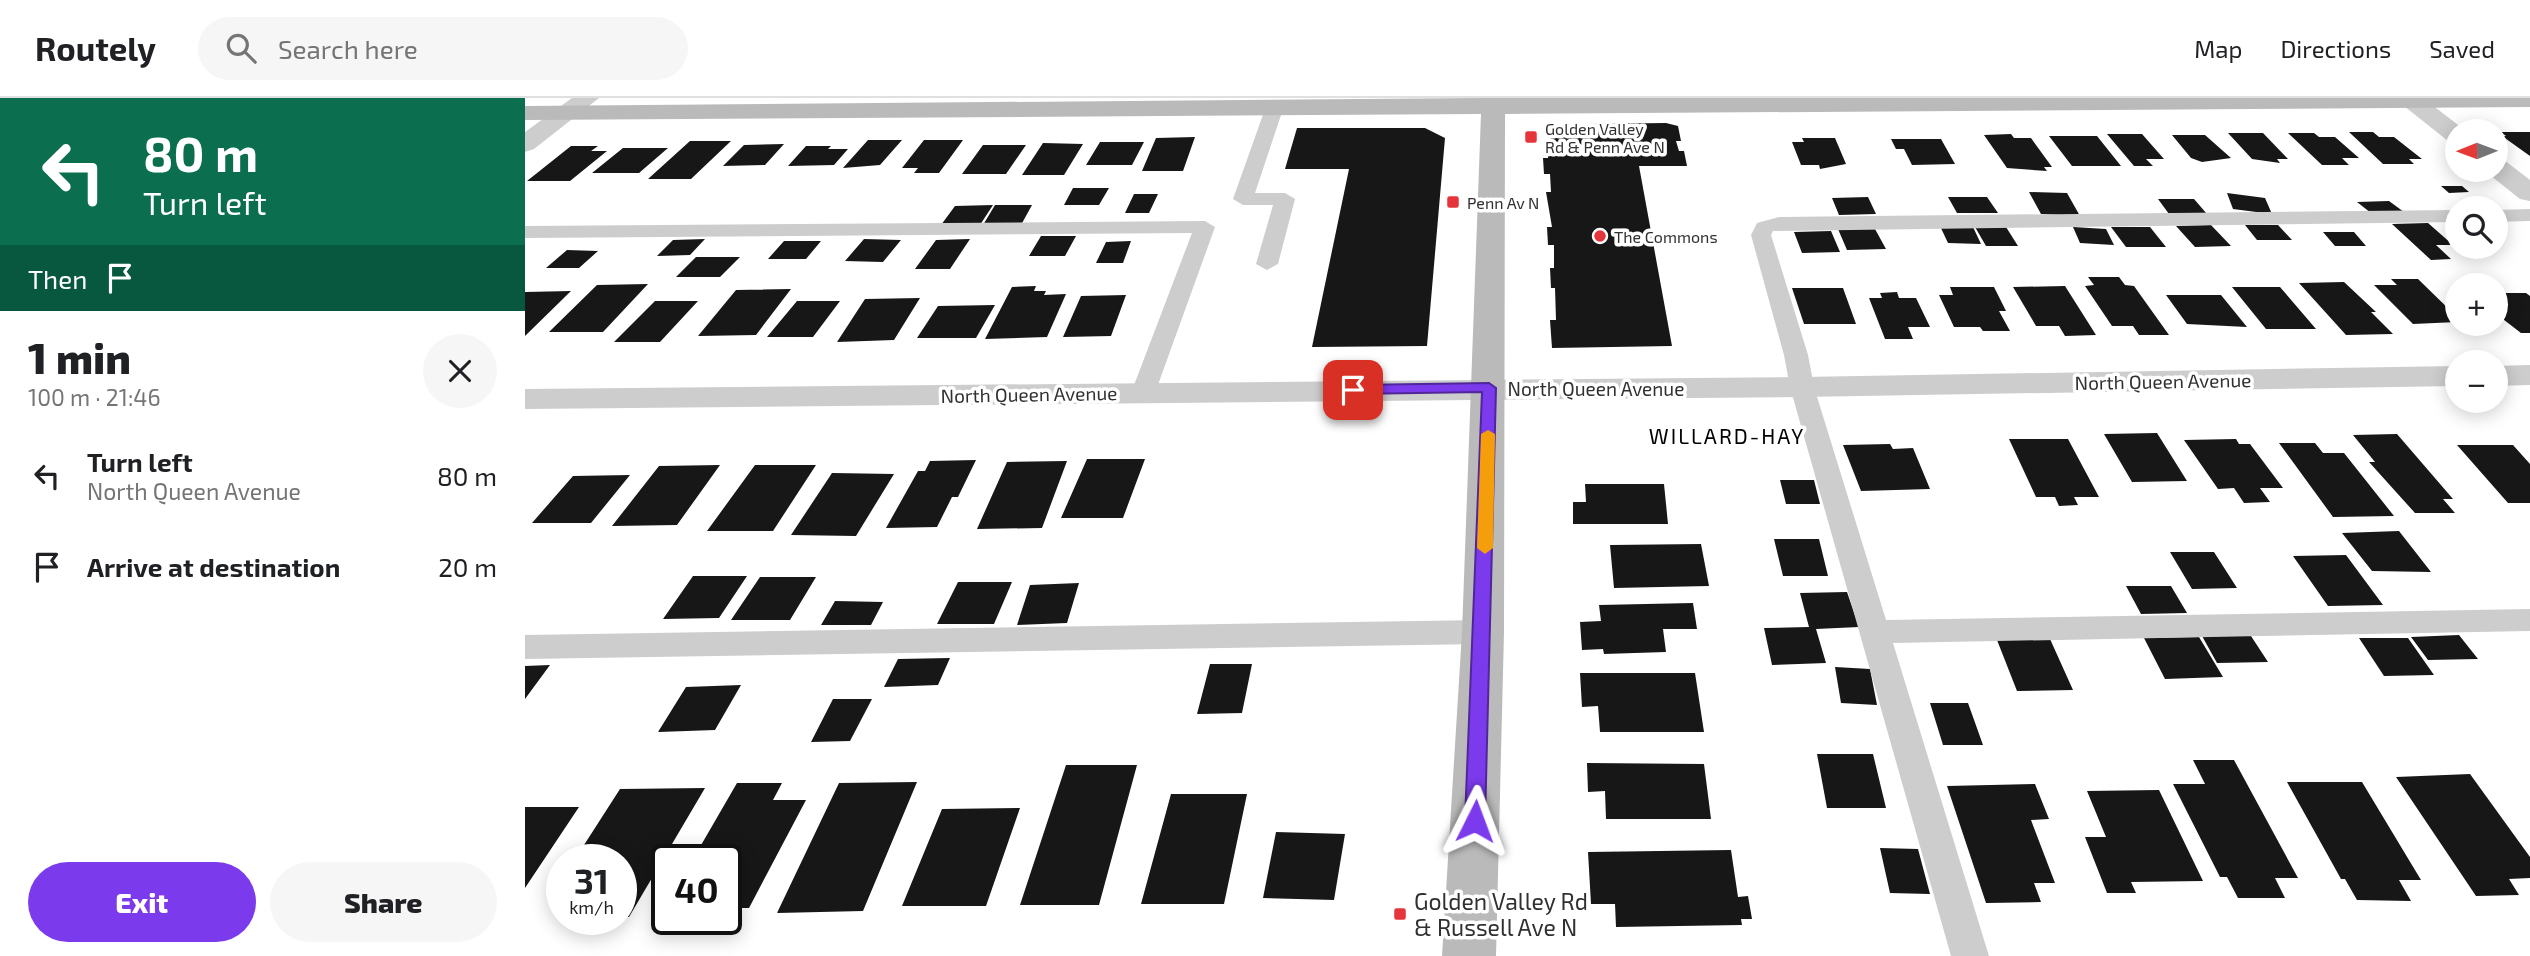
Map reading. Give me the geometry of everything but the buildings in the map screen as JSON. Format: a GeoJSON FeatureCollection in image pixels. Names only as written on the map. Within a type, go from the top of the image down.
{"type":"FeatureCollection","features":[{"type":"Feature","properties":{"kind":"main road"},"geometry":{"type":"LineString","coordinates":[[525,113],[1274,108],[1493,103],[2530,100]]}},
{"type":"Feature","properties":{"kind":"main road"},"geometry":{"type":"LineString","coordinates":[[1469,956],[1483,632],[1493,103]]}},
{"type":"Feature","properties":{"kind":"street"},"geometry":{"type":"LineString","coordinates":[[525,144],[587,98]]}},
{"type":"Feature","properties":{"kind":"street"},"geometry":{"type":"LineString","coordinates":[[2412,102],[2445,127]]}},
{"type":"Feature","properties":{"kind":"street"},"geometry":{"type":"LineString","coordinates":[[2508,176],[2530,193]]}},
{"type":"Feature","properties":{"kind":"street"},"geometry":{"type":"LineString","coordinates":[[2508,376],[2530,375]]}},
{"type":"Feature","properties":{"kind":"street","name":"North Queen Avenue"},"geometry":{"type":"LineString","coordinates":[[525,399],[1802,387],[2445,376]]}},
{"type":"Feature","properties":{"kind":"lane"},"geometry":{"type":"LineString","coordinates":[[1266,264],[1285,199],[1243,199],[1274,108]]}},
{"type":"Feature","properties":{"kind":"lane"},"geometry":{"type":"LineString","coordinates":[[2508,216],[2530,215]]}},
{"type":"Feature","properties":{"kind":"lane"},"geometry":{"type":"LineString","coordinates":[[1970,956],[1877,632],[1802,387],[1796,355],[1761,235],[1764,227],[1779,223],[2445,216]]}},
{"type":"Feature","properties":{"kind":"lane"},"geometry":{"type":"LineString","coordinates":[[525,232],[1205,227],[1143,393]]}},
{"type":"Feature","properties":{"kind":"lane"},"geometry":{"type":"LineString","coordinates":[[1877,632],[2530,620]]}},
{"type":"Feature","properties":{"kind":"lane"},"geometry":{"type":"LineString","coordinates":[[525,647],[1483,632]]}},
{"type":"Feature","properties":{"kind":"slow traffic"},"geometry":{"type":"LineString","coordinates":[[1485,548],[1488,434]]}},
{"type":"Feature","properties":{"kind":"place","name":"Golden Valley Rd & Penn Ave N"},"geometry":{"type":"Point","coordinates":[1531,137]}},
{"type":"Feature","properties":{"kind":"place","name":"Penn Av N"},"geometry":{"type":"Point","coordinates":[1453,202]}},
{"type":"Feature","properties":{"kind":"place","name":"The Commons"},"geometry":{"type":"Point","coordinates":[1600,236]}},
{"type":"Feature","properties":{"kind":"place","name":"Golden Valley Rd & Russell Ave N"},"geometry":{"type":"Point","coordinates":[1400,914]}},
{"type":"Feature","properties":{"kind":"district","name":"WILLARD-HAY"},"geometry":{"type":"Point","coordinates":[1727,435]}},
{"type":"Feature","properties":{"kind":"route"},"geometry":{"type":"LineString","coordinates":[[1353,390],[1489,388],[1475,821]]}}]}
